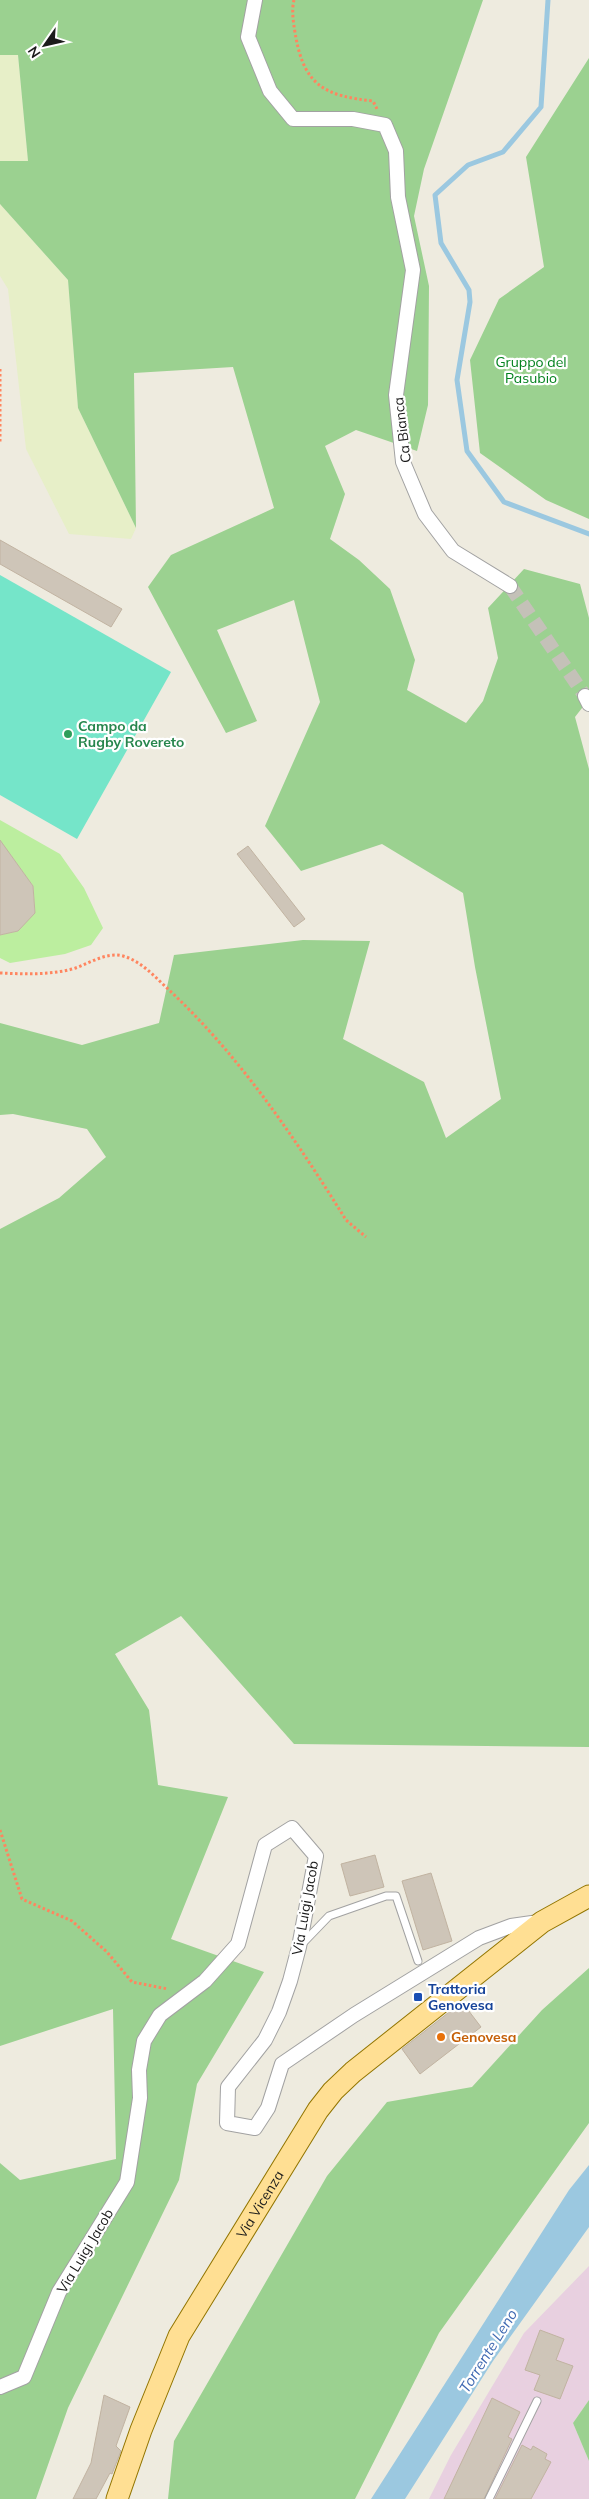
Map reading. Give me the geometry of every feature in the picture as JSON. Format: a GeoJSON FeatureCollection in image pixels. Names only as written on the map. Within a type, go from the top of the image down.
{"type":"FeatureCollection","features":[{"type":"Feature","properties":{"kind":"main road","name":"Via Vicenza"},"geometry":{"type":"LineString","coordinates":[[117,2499],[141,2430],[179,2336],[318,2110],[333,2091],[353,2072],[542,1922],[589,1896]]}},
{"type":"Feature","properties":{"kind":"street"},"geometry":{"type":"LineString","coordinates":[[255,0],[248,37],[270,92],[293,119],[353,119],[385,125]]}},
{"type":"Feature","properties":{"kind":"street","name":"Ca Bianca"},"geometry":{"type":"LineString","coordinates":[[385,125],[396,151],[398,197],[413,270],[396,395],[402,462],[425,514],[453,551],[510,586]]}},
{"type":"Feature","properties":{"kind":"street","name":"Via Luigi Jacob"},"geometry":{"type":"LineString","coordinates":[[0,2387],[24,2377],[59,2292],[127,2182],[139,2108],[139,2070],[144,2041],[160,2014],[205,1981],[238,1944],[265,1845],[292,1828],[316,1856],[299,1947],[279,2012],[265,2040],[228,2087],[227,2122],[255,2128],[268,2108],[282,2064],[354,2015],[479,1938],[511,1926],[542,1922]]}},
{"type":"Feature","properties":{"kind":"lane"},"geometry":{"type":"LineString","coordinates":[[299,1947],[328,1916],[386,1896],[396,1896],[418,1960]]}},
{"type":"Feature","properties":{"kind":"lane"},"geometry":{"type":"LineString","coordinates":[[490,2499],[537,2401]]}},
{"type":"Feature","properties":{"kind":"path"},"geometry":{"type":"LineString","coordinates":[[294,0],[295,35],[300,58],[311,79],[329,93],[373,101],[385,125]]}},
{"type":"Feature","properties":{"kind":"path"},"geometry":{"type":"LineString","coordinates":[[0,369],[0,443]]}},
{"type":"Feature","properties":{"kind":"path"},"geometry":{"type":"LineString","coordinates":[[0,973],[29,975],[69,970],[105,957],[121,955],[139,962],[187,1007],[231,1054],[346,1220],[366,1237]]}},
{"type":"Feature","properties":{"kind":"path"},"geometry":{"type":"LineString","coordinates":[[0,1830],[22,1899],[72,1921],[107,1952],[132,1982],[164,1989],[172,1988]]}},
{"type":"Feature","properties":{"kind":"shaded area"},"geometry":{"type":"Polygon","coordinates":[[[589,2266],[589,2400],[573,2423],[589,2461],[589,2499],[429,2499],[451,2455],[524,2333],[589,2266]]]}},
{"type":"Feature","properties":{"kind":"green space"},"geometry":{"type":"Polygon","coordinates":[[[0,0],[483,0],[424,169],[414,216],[429,286],[428,405],[417,451],[356,430],[325,446],[345,494],[330,539],[359,560],[390,589],[415,660],[407,690],[466,723],[483,701],[498,658],[488,608],[524,569],[580,584],[589,618],[589,699],[575,717],[589,769],[589,1747],[294,1744],[181,1616],[115,1654],[149,1710],[158,1785],[228,1797],[171,1939],[264,1972],[197,2084],[179,2180],[68,2408],[36,2499],[0,2499],[0,2163],[20,2180],[116,2159],[113,2009],[0,2046],[0,1229],[59,1198],[106,1157],[87,1129],[13,1114],[0,1115],[0,1023],[82,1045],[159,1023],[174,955],[303,940],[370,941],[343,1039],[424,1082],[446,1138],[501,1099],[475,967],[463,893],[382,844],[301,871],[265,826],[320,702],[294,600],[217,630],[257,721],[226,733],[148,587],[171,555],[274,508],[233,367],[134,373],[136,528],[78,408],[68,280],[0,204],[0,161],[28,161],[18,55],[0,55],[0,0]]]}},
{"type":"Feature","properties":{"kind":"green space"},"geometry":{"type":"Polygon","coordinates":[[[0,55],[18,55],[28,161],[0,161],[0,55]]]}},
{"type":"Feature","properties":{"kind":"green space","name":"Gruppo del Pasubio"},"geometry":{"type":"Polygon","coordinates":[[[589,58],[589,519],[546,500],[480,453],[470,360],[499,299],[544,267],[526,157],[589,58]]]}},
{"type":"Feature","properties":{"kind":"green space"},"geometry":{"type":"Polygon","coordinates":[[[0,204],[68,280],[78,408],[136,528],[131,539],[69,534],[26,449],[8,289],[0,276],[0,204]]]}},
{"type":"Feature","properties":{"kind":"green space","name":"Campo da Rugby Rovereto"},"geometry":{"type":"Polygon","coordinates":[[[0,575],[171,672],[77,839],[0,795],[0,575]]]}},
{"type":"Feature","properties":{"kind":"green space"},"geometry":{"type":"Polygon","coordinates":[[[0,820],[60,854],[84,888],[103,928],[91,945],[65,954],[10,963],[0,958],[0,935],[18,931],[35,912],[33,886],[10,854],[0,850],[0,820]]]}},
{"type":"Feature","properties":{"kind":"green space"},"geometry":{"type":"Polygon","coordinates":[[[589,1968],[589,2123],[439,2333],[355,2499],[168,2499],[174,2441],[327,2176],[387,2102],[472,2087],[542,2010],[589,1968]]]}},
{"type":"Feature","properties":{"kind":"green space"},"geometry":{"type":"Polygon","coordinates":[[[589,2400],[589,2461],[573,2423],[589,2400]]]}},
{"type":"Feature","properties":{"kind":"water","name":"Torrente Leno"},"geometry":{"type":"Polygon","coordinates":[[[589,2165],[589,2227],[493,2361],[405,2499],[371,2499],[569,2190],[589,2165]]]}},
{"type":"Feature","properties":{"kind":"building"},"geometry":{"type":"Polygon","coordinates":[[[0,540],[122,609],[111,627],[0,564],[0,540]]]}},
{"type":"Feature","properties":{"kind":"building"},"geometry":{"type":"Polygon","coordinates":[[[0,840],[33,886],[35,913],[18,931],[0,935],[0,840]]]}},
{"type":"Feature","properties":{"kind":"building"},"geometry":{"type":"Polygon","coordinates":[[[248,846],[305,919],[294,927],[237,854],[248,846]]]}},
{"type":"Feature","properties":{"kind":"building"},"geometry":{"type":"Polygon","coordinates":[[[375,1855],[384,1887],[350,1896],[341,1864],[375,1855]]]}},
{"type":"Feature","properties":{"kind":"building"},"geometry":{"type":"Polygon","coordinates":[[[431,1873],[452,1941],[423,1950],[402,1881],[431,1873]]]}},
{"type":"Feature","properties":{"kind":"building","name":"Genovesa"},"geometry":{"type":"Polygon","coordinates":[[[462,2002],[481,2027],[420,2074],[402,2049],[462,2002]]]}},
{"type":"Feature","properties":{"kind":"building"},"geometry":{"type":"Polygon","coordinates":[[[540,2330],[564,2339],[556,2360],[573,2366],[560,2399],[534,2390],[540,2375],[525,2370],[540,2330]]]}},
{"type":"Feature","properties":{"kind":"building"},"geometry":{"type":"Polygon","coordinates":[[[104,2395],[130,2407],[116,2446],[121,2451],[112,2474],[110,2473],[96,2499],[73,2499],[91,2463],[104,2395]]]}},
{"type":"Feature","properties":{"kind":"building"},"geometry":{"type":"Polygon","coordinates":[[[492,2398],[520,2412],[508,2437],[512,2439],[484,2499],[444,2499],[492,2398]]]}},
{"type":"Feature","properties":{"kind":"building"},"geometry":{"type":"Polygon","coordinates":[[[522,2445],[531,2450],[533,2446],[547,2454],[545,2459],[551,2462],[531,2499],[495,2499],[522,2445]]]}},
{"type":"Feature","properties":{"kind":"waterway"},"geometry":{"type":"LineString","coordinates":[[548,0],[541,107],[503,152],[468,165],[435,195],[441,243],[469,290],[470,302],[457,380],[467,451],[504,502],[589,534]]}},
{"type":"Feature","properties":{"kind":"tunnel"},"geometry":{"type":"LineString","coordinates":[[510,586],[585,696]]}},
{"type":"Feature","properties":{"kind":"place","name":"Campo da Rugby Rovereto"},"geometry":{"type":"Point","coordinates":[68,734]}},
{"type":"Feature","properties":{"kind":"place","name":"Trattoria Genovesa"},"geometry":{"type":"Point","coordinates":[418,1997]}},
{"type":"Feature","properties":{"kind":"place","name":"Genovesa"},"geometry":{"type":"Point","coordinates":[441,2037]}}]}
